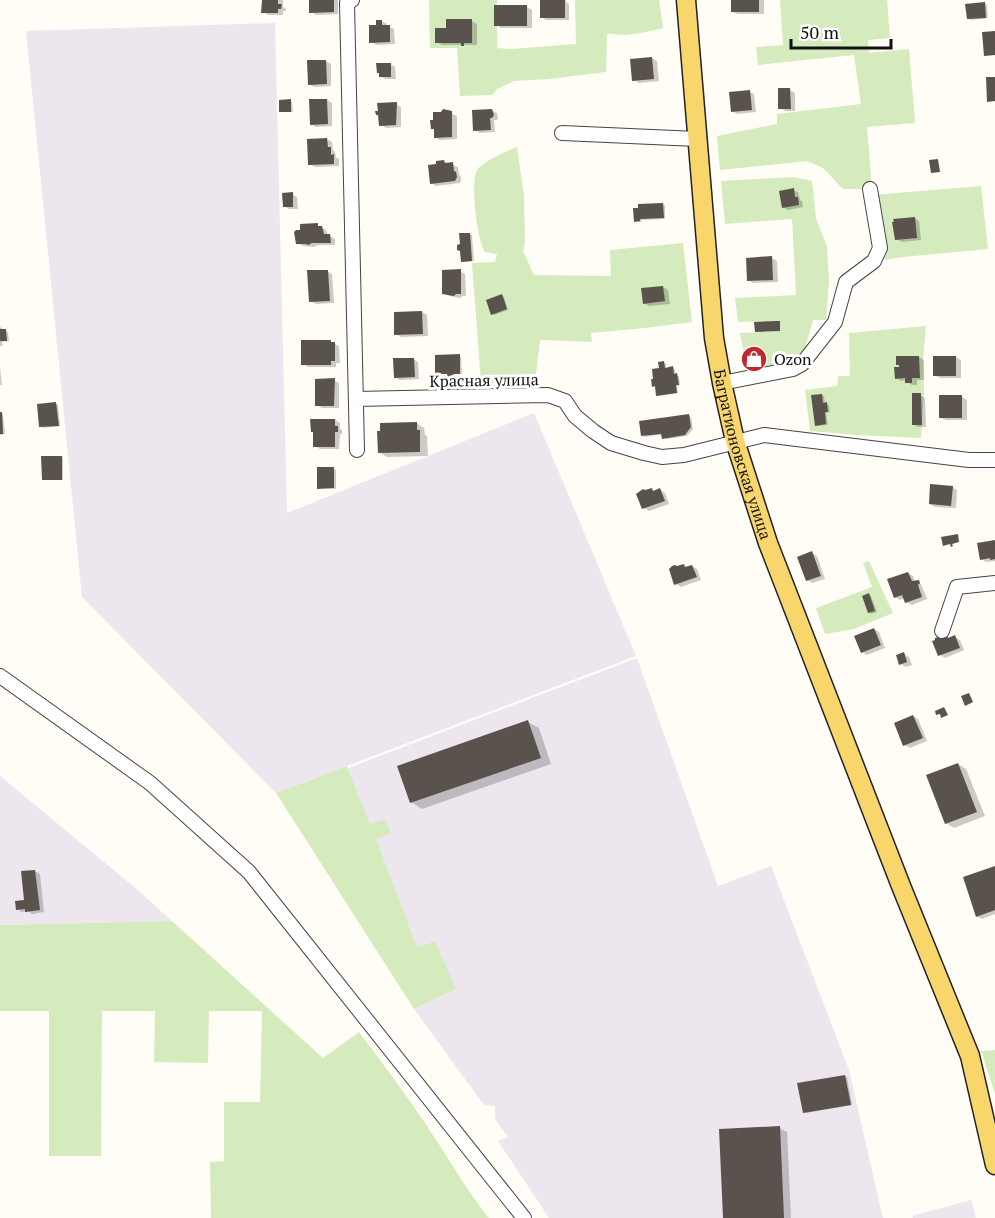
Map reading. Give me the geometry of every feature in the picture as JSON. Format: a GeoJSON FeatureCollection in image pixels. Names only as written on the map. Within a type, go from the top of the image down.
{"type":"FeatureCollection","features":[{"type":"Feature","properties":{"kind":"main road","name":"Багратионовская улица"},"geometry":{"type":"LineString","coordinates":[[686,0],[714,338],[735,441],[768,543],[901,886],[970,1056],[995,1165]]}},
{"type":"Feature","properties":{"kind":"street"},"geometry":{"type":"LineString","coordinates":[[350,2],[357,450]]}},
{"type":"Feature","properties":{"kind":"street"},"geometry":{"type":"LineString","coordinates":[[562,133],[697,139]]}},
{"type":"Feature","properties":{"kind":"street"},"geometry":{"type":"LineString","coordinates":[[722,383],[793,369],[802,364],[835,322],[846,282],[874,261],[880,248],[870,189]]}},
{"type":"Feature","properties":{"kind":"street","name":"Красная улица"},"geometry":{"type":"LineString","coordinates":[[356,399],[548,395],[565,401],[575,416],[592,431],[611,443],[662,456],[684,455],[764,435],[969,460],[995,460]]}},
{"type":"Feature","properties":{"kind":"street"},"geometry":{"type":"LineString","coordinates":[[942,631],[957,587],[995,583]]}},
{"type":"Feature","properties":{"kind":"street"},"geometry":{"type":"LineString","coordinates":[[0,676],[150,783],[249,872],[524,1218]]}},
{"type":"Feature","properties":{"kind":"shaded area"},"geometry":{"type":"Polygon","coordinates":[[[275,23],[287,513],[534,413],[636,656],[276,793],[82,597],[26,31],[275,23]]]}},
{"type":"Feature","properties":{"kind":"shaded area"},"geometry":{"type":"Polygon","coordinates":[[[637,658],[718,886],[771,866],[849,1070],[883,1218],[549,1218],[498,1141],[508,1137],[495,1119],[495,1106],[484,1105],[414,1009],[455,989],[435,941],[417,947],[375,839],[391,833],[385,819],[370,825],[348,768],[637,658]]]}},
{"type":"Feature","properties":{"kind":"shaded area"},"geometry":{"type":"Polygon","coordinates":[[[0,776],[133,886],[172,921],[0,925],[0,776]]]}},
{"type":"Feature","properties":{"kind":"shaded area"},"geometry":{"type":"Polygon","coordinates":[[[971,1200],[976,1218],[913,1218],[912,1216],[971,1200]]]}},
{"type":"Feature","properties":{"kind":"green space"},"geometry":{"type":"Polygon","coordinates":[[[429,0],[497,0],[497,48],[576,44],[575,0],[659,0],[663,28],[632,34],[607,34],[606,72],[514,81],[497,89],[492,95],[460,96],[457,48],[430,48],[429,0]]]}},
{"type":"Feature","properties":{"kind":"green space"},"geometry":{"type":"Polygon","coordinates":[[[780,0],[887,0],[890,38],[868,40],[869,53],[909,49],[915,123],[867,127],[872,189],[843,189],[823,168],[807,161],[720,170],[717,136],[777,124],[777,114],[861,104],[854,55],[758,65],[756,47],[783,45],[780,0]]]}},
{"type":"Feature","properties":{"kind":"green space"},"geometry":{"type":"Polygon","coordinates":[[[517,147],[524,196],[525,242],[523,251],[534,275],[611,276],[610,250],[683,243],[692,322],[591,333],[592,342],[540,340],[535,382],[481,383],[472,263],[495,262],[497,254],[485,252],[479,237],[475,211],[475,176],[477,170],[484,164],[517,147]]]}},
{"type":"Feature","properties":{"kind":"green space"},"geometry":{"type":"Polygon","coordinates":[[[793,177],[812,181],[816,219],[827,246],[829,280],[826,320],[813,320],[801,363],[747,370],[740,333],[780,331],[780,321],[738,322],[735,298],[796,295],[792,219],[725,224],[721,181],[793,177]]]}},
{"type":"Feature","properties":{"kind":"green space"},"geometry":{"type":"Polygon","coordinates":[[[981,186],[988,249],[885,260],[873,195],[981,186]]]}},
{"type":"Feature","properties":{"kind":"green space"},"geometry":{"type":"Polygon","coordinates":[[[926,326],[921,438],[810,431],[805,390],[837,386],[838,376],[850,376],[849,333],[926,326]]]}},
{"type":"Feature","properties":{"kind":"green space"},"geometry":{"type":"Polygon","coordinates":[[[869,561],[893,613],[854,629],[825,634],[816,608],[872,587],[863,563],[869,561]]]}},
{"type":"Feature","properties":{"kind":"green space"},"geometry":{"type":"Polygon","coordinates":[[[347,766],[370,824],[385,819],[391,833],[376,839],[417,947],[435,941],[456,989],[414,1009],[276,793],[347,766]]]}},
{"type":"Feature","properties":{"kind":"green space"},"geometry":{"type":"Polygon","coordinates":[[[172,921],[323,1058],[359,1032],[412,1104],[489,1218],[211,1218],[210,1162],[224,1161],[224,1102],[260,1102],[262,1011],[209,1011],[208,1063],[154,1062],[155,1011],[102,1011],[101,1156],[49,1156],[49,1011],[0,1011],[0,925],[172,921]]]}},
{"type":"Feature","properties":{"kind":"green space"},"geometry":{"type":"Polygon","coordinates":[[[995,1050],[995,1094],[981,1051],[995,1050]]]}},
{"type":"Feature","properties":{"kind":"building"},"geometry":{"type":"Polygon","coordinates":[[[262,0],[278,0],[278,4],[282,4],[281,9],[278,9],[278,13],[261,13],[262,0]]]}},
{"type":"Feature","properties":{"kind":"building"},"geometry":{"type":"Polygon","coordinates":[[[309,0],[334,0],[334,12],[309,13],[309,0]]]}},
{"type":"Feature","properties":{"kind":"building"},"geometry":{"type":"Polygon","coordinates":[[[540,0],[565,0],[565,18],[540,18],[540,0]]]}},
{"type":"Feature","properties":{"kind":"building"},"geometry":{"type":"Polygon","coordinates":[[[731,0],[759,0],[759,12],[731,12],[731,0]]]}},
{"type":"Feature","properties":{"kind":"building"},"geometry":{"type":"Polygon","coordinates":[[[985,2],[986,18],[967,19],[965,4],[985,2]]]}},
{"type":"Feature","properties":{"kind":"building"},"geometry":{"type":"Polygon","coordinates":[[[494,5],[527,5],[527,26],[494,26],[494,5]]]}},
{"type":"Feature","properties":{"kind":"building"},"geometry":{"type":"Polygon","coordinates":[[[446,19],[472,19],[472,43],[464,43],[464,46],[461,46],[461,43],[435,43],[435,28],[446,28],[446,19]]]}},
{"type":"Feature","properties":{"kind":"building"},"geometry":{"type":"Polygon","coordinates":[[[376,20],[382,20],[382,25],[390,25],[390,42],[369,43],[369,25],[376,25],[376,20]]]}},
{"type":"Feature","properties":{"kind":"building"},"geometry":{"type":"Polygon","coordinates":[[[995,31],[995,55],[984,56],[982,32],[995,31]]]}},
{"type":"Feature","properties":{"kind":"building"},"geometry":{"type":"Polygon","coordinates":[[[652,57],[654,79],[632,81],[630,59],[652,57]]]}},
{"type":"Feature","properties":{"kind":"building"},"geometry":{"type":"Polygon","coordinates":[[[307,60],[326,60],[327,84],[308,85],[307,60]]]}},
{"type":"Feature","properties":{"kind":"building"},"geometry":{"type":"Polygon","coordinates":[[[376,63],[391,63],[391,77],[379,77],[376,63]]]}},
{"type":"Feature","properties":{"kind":"building"},"geometry":{"type":"Polygon","coordinates":[[[986,77],[995,77],[995,101],[987,102],[986,77]]]}},
{"type":"Feature","properties":{"kind":"building"},"geometry":{"type":"Polygon","coordinates":[[[778,88],[790,88],[791,109],[778,109],[778,88]]]}},
{"type":"Feature","properties":{"kind":"building"},"geometry":{"type":"Polygon","coordinates":[[[750,90],[752,110],[731,112],[729,92],[750,90]]]}},
{"type":"Feature","properties":{"kind":"building"},"geometry":{"type":"Polygon","coordinates":[[[291,99],[291,112],[279,112],[279,100],[291,99]]]}},
{"type":"Feature","properties":{"kind":"building"},"geometry":{"type":"Polygon","coordinates":[[[309,99],[327,99],[328,124],[310,125],[309,99]]]}},
{"type":"Feature","properties":{"kind":"building"},"geometry":{"type":"Polygon","coordinates":[[[397,102],[396,125],[379,126],[378,115],[375,111],[378,111],[377,103],[397,102]]]}},
{"type":"Feature","properties":{"kind":"building"},"geometry":{"type":"Polygon","coordinates":[[[443,109],[452,111],[452,137],[434,138],[434,129],[431,129],[430,120],[433,120],[433,112],[441,112],[443,109]]]}},
{"type":"Feature","properties":{"kind":"building"},"geometry":{"type":"Polygon","coordinates":[[[492,109],[494,115],[490,118],[491,130],[473,131],[472,110],[492,109]]]}},
{"type":"Feature","properties":{"kind":"building"},"geometry":{"type":"Polygon","coordinates":[[[327,138],[328,147],[331,147],[331,155],[334,154],[334,164],[308,165],[307,139],[327,138]]]}},
{"type":"Feature","properties":{"kind":"building"},"geometry":{"type":"Polygon","coordinates":[[[938,159],[940,172],[931,173],[929,160],[938,159]]]}},
{"type":"Feature","properties":{"kind":"building"},"geometry":{"type":"Polygon","coordinates":[[[444,160],[445,163],[453,162],[457,177],[455,181],[430,184],[428,165],[444,160]]]}},
{"type":"Feature","properties":{"kind":"building"},"geometry":{"type":"Polygon","coordinates":[[[794,188],[799,205],[782,208],[779,191],[794,188]]]}},
{"type":"Feature","properties":{"kind":"building"},"geometry":{"type":"Polygon","coordinates":[[[293,192],[293,207],[283,207],[282,193],[293,192]]]}},
{"type":"Feature","properties":{"kind":"building"},"geometry":{"type":"Polygon","coordinates":[[[663,203],[664,218],[640,219],[634,222],[633,208],[638,208],[638,204],[663,203]]]}},
{"type":"Feature","properties":{"kind":"building"},"geometry":{"type":"Polygon","coordinates":[[[915,217],[917,238],[895,240],[893,219],[915,217]]]}},
{"type":"Feature","properties":{"kind":"building"},"geometry":{"type":"Polygon","coordinates":[[[318,223],[318,226],[322,226],[324,234],[330,234],[331,243],[296,244],[294,232],[300,230],[300,224],[318,223]]]}},
{"type":"Feature","properties":{"kind":"building"},"geometry":{"type":"Polygon","coordinates":[[[459,233],[470,233],[472,261],[461,262],[460,251],[457,250],[457,245],[460,244],[459,233]]]}},
{"type":"Feature","properties":{"kind":"building"},"geometry":{"type":"Polygon","coordinates":[[[772,256],[773,280],[747,281],[746,258],[772,256]]]}},
{"type":"Feature","properties":{"kind":"building"},"geometry":{"type":"Polygon","coordinates":[[[461,269],[461,294],[454,296],[442,294],[442,270],[461,269]]]}},
{"type":"Feature","properties":{"kind":"building"},"geometry":{"type":"Polygon","coordinates":[[[307,270],[328,270],[330,301],[309,302],[307,270]]]}},
{"type":"Feature","properties":{"kind":"building"},"geometry":{"type":"Polygon","coordinates":[[[663,286],[665,301],[643,304],[641,288],[663,286]]]}},
{"type":"Feature","properties":{"kind":"building"},"geometry":{"type":"Polygon","coordinates":[[[502,294],[507,309],[491,315],[486,300],[502,294]]]}},
{"type":"Feature","properties":{"kind":"building"},"geometry":{"type":"Polygon","coordinates":[[[422,311],[423,334],[394,335],[394,312],[422,311]]]}},
{"type":"Feature","properties":{"kind":"building"},"geometry":{"type":"Polygon","coordinates":[[[780,321],[780,331],[755,332],[754,322],[780,321]]]}},
{"type":"Feature","properties":{"kind":"building"},"geometry":{"type":"Polygon","coordinates":[[[0,329],[6,329],[7,341],[0,341],[0,329]]]}},
{"type":"Feature","properties":{"kind":"building"},"geometry":{"type":"Polygon","coordinates":[[[301,340],[335,342],[335,361],[331,361],[331,365],[301,365],[301,340]]]}},
{"type":"Feature","properties":{"kind":"building"},"geometry":{"type":"Polygon","coordinates":[[[460,354],[460,374],[453,374],[448,378],[447,374],[435,374],[435,355],[460,354]]]}},
{"type":"Feature","properties":{"kind":"building"},"geometry":{"type":"Polygon","coordinates":[[[896,356],[919,356],[920,378],[912,378],[912,383],[905,383],[905,378],[895,379],[894,367],[899,367],[896,365],[896,356]]]}},
{"type":"Feature","properties":{"kind":"building"},"geometry":{"type":"Polygon","coordinates":[[[933,356],[956,356],[956,376],[933,376],[933,356]]]}},
{"type":"Feature","properties":{"kind":"building"},"geometry":{"type":"Polygon","coordinates":[[[393,358],[414,358],[415,377],[394,378],[393,358]]]}},
{"type":"Feature","properties":{"kind":"building"},"geometry":{"type":"Polygon","coordinates":[[[664,361],[665,368],[673,366],[679,385],[676,385],[677,393],[656,396],[655,386],[652,387],[652,369],[659,368],[658,362],[664,361]]]}},
{"type":"Feature","properties":{"kind":"building"},"geometry":{"type":"Polygon","coordinates":[[[335,378],[334,406],[315,406],[315,379],[335,378]]]}},
{"type":"Feature","properties":{"kind":"building"},"geometry":{"type":"Polygon","coordinates":[[[912,393],[921,393],[922,425],[912,425],[912,393]]]}},
{"type":"Feature","properties":{"kind":"building"},"geometry":{"type":"Polygon","coordinates":[[[822,394],[823,403],[827,402],[826,424],[815,426],[811,395],[822,394]]]}},
{"type":"Feature","properties":{"kind":"building"},"geometry":{"type":"Polygon","coordinates":[[[939,395],[962,395],[962,418],[939,418],[939,395]]]}},
{"type":"Feature","properties":{"kind":"building"},"geometry":{"type":"Polygon","coordinates":[[[56,402],[59,426],[39,427],[37,404],[56,402]]]}},
{"type":"Feature","properties":{"kind":"building"},"geometry":{"type":"Polygon","coordinates":[[[0,412],[2,412],[3,434],[0,434],[0,412]]]}},
{"type":"Feature","properties":{"kind":"building"},"geometry":{"type":"Polygon","coordinates":[[[689,414],[691,427],[685,435],[662,439],[661,434],[641,436],[639,421],[689,414]]]}},
{"type":"Feature","properties":{"kind":"building"},"geometry":{"type":"Polygon","coordinates":[[[310,419],[335,419],[338,432],[335,432],[335,447],[313,447],[310,419]]]}},
{"type":"Feature","properties":{"kind":"building"},"geometry":{"type":"Polygon","coordinates":[[[417,422],[417,430],[420,430],[420,452],[378,453],[377,431],[380,431],[380,423],[417,422]]]}},
{"type":"Feature","properties":{"kind":"building"},"geometry":{"type":"Polygon","coordinates":[[[41,456],[62,456],[62,480],[42,480],[41,456]]]}},
{"type":"Feature","properties":{"kind":"building"},"geometry":{"type":"Polygon","coordinates":[[[317,467],[334,467],[334,488],[317,489],[317,467]]]}},
{"type":"Feature","properties":{"kind":"building"},"geometry":{"type":"Polygon","coordinates":[[[930,484],[953,486],[951,506],[929,504],[930,484]]]}},
{"type":"Feature","properties":{"kind":"building"},"geometry":{"type":"Polygon","coordinates":[[[652,488],[653,491],[660,488],[665,501],[642,509],[636,494],[643,489],[652,488]]]}},
{"type":"Feature","properties":{"kind":"building"},"geometry":{"type":"Polygon","coordinates":[[[958,534],[959,542],[952,544],[951,547],[950,544],[943,546],[941,537],[958,534]]]}},
{"type":"Feature","properties":{"kind":"building"},"geometry":{"type":"Polygon","coordinates":[[[995,540],[995,559],[980,560],[977,543],[995,540]]]}},
{"type":"Feature","properties":{"kind":"building"},"geometry":{"type":"Polygon","coordinates":[[[812,551],[821,576],[806,581],[797,557],[812,551]]]}},
{"type":"Feature","properties":{"kind":"building"},"geometry":{"type":"Polygon","coordinates":[[[684,564],[685,567],[692,565],[697,577],[674,585],[669,569],[675,565],[684,564]]]}},
{"type":"Feature","properties":{"kind":"building"},"geometry":{"type":"Polygon","coordinates":[[[908,572],[912,581],[919,580],[918,585],[922,597],[905,603],[902,595],[894,598],[887,579],[908,572]]]}},
{"type":"Feature","properties":{"kind":"building"},"geometry":{"type":"Polygon","coordinates":[[[869,593],[875,611],[868,613],[862,596],[869,593]]]}},
{"type":"Feature","properties":{"kind":"building"},"geometry":{"type":"Polygon","coordinates":[[[874,628],[881,645],[861,653],[854,636],[874,628]]]}},
{"type":"Feature","properties":{"kind":"building"},"geometry":{"type":"Polygon","coordinates":[[[947,635],[948,638],[955,635],[960,648],[938,656],[932,641],[947,635]]]}},
{"type":"Feature","properties":{"kind":"building"},"geometry":{"type":"Polygon","coordinates":[[[904,652],[907,662],[899,665],[896,655],[904,652]]]}},
{"type":"Feature","properties":{"kind":"building"},"geometry":{"type":"Polygon","coordinates":[[[969,693],[973,702],[965,706],[961,696],[969,693]]]}},
{"type":"Feature","properties":{"kind":"building"},"geometry":{"type":"Polygon","coordinates":[[[944,707],[948,715],[941,718],[940,714],[936,715],[935,711],[944,707]]]}},
{"type":"Feature","properties":{"kind":"building"},"geometry":{"type":"Polygon","coordinates":[[[913,715],[923,738],[903,746],[894,723],[913,715]]]}},
{"type":"Feature","properties":{"kind":"building"},"geometry":{"type":"Polygon","coordinates":[[[528,720],[541,758],[410,803],[397,766],[528,720]]]}},
{"type":"Feature","properties":{"kind":"building"},"geometry":{"type":"Polygon","coordinates":[[[958,763],[977,812],[945,824],[926,775],[958,763]]]}},
{"type":"Feature","properties":{"kind":"building"},"geometry":{"type":"Polygon","coordinates":[[[995,866],[995,910],[976,917],[963,877],[995,866]]]}},
{"type":"Feature","properties":{"kind":"building"},"geometry":{"type":"Polygon","coordinates":[[[35,870],[40,910],[25,912],[25,909],[16,910],[15,901],[24,900],[21,871],[35,870]]]}},
{"type":"Feature","properties":{"kind":"building"},"geometry":{"type":"Polygon","coordinates":[[[845,1075],[851,1105],[803,1113],[797,1083],[845,1075]]]}},
{"type":"Feature","properties":{"kind":"building"},"geometry":{"type":"Polygon","coordinates":[[[780,1126],[784,1218],[723,1218],[719,1129],[780,1126]]]}},
{"type":"Feature","properties":{"kind":"place","name":"Ozon"},"geometry":{"type":"Point","coordinates":[754,359]}}]}
